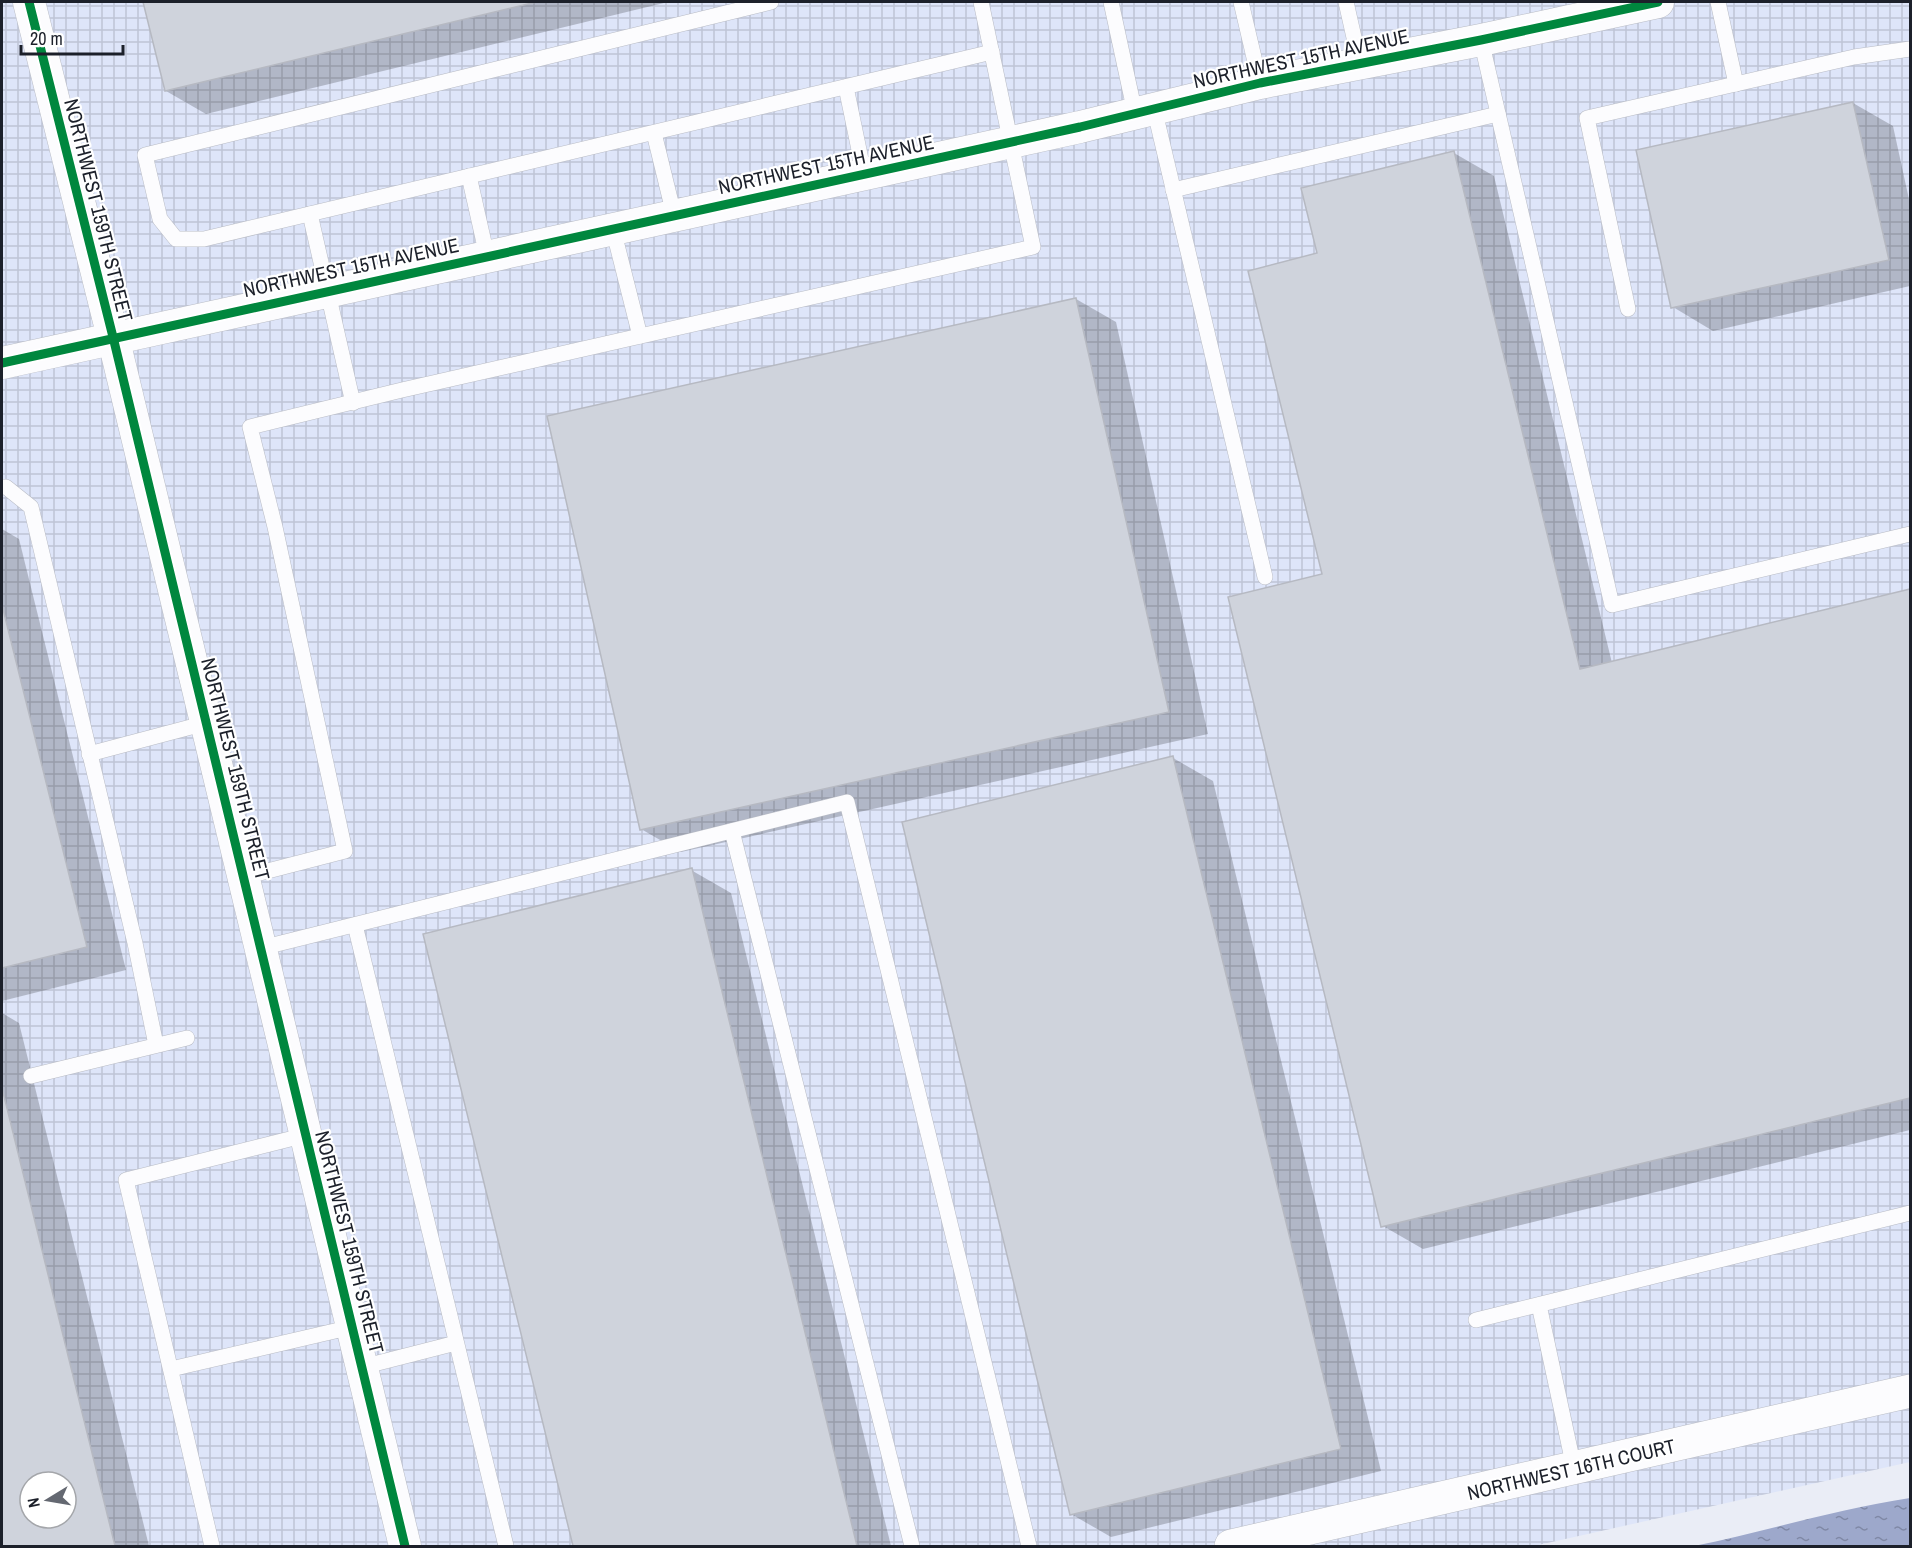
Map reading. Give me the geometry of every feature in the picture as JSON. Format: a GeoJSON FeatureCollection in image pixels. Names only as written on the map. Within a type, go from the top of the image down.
{"type":"FeatureCollection","features":[{"type":"Feature","properties":{"kind":"street","name":"NORTHWEST 159TH STREET"},"geometry":{"type":"LineString","coordinates":[[29,2],[113,337],[405,1546]]}},
{"type":"Feature","properties":{"kind":"street","name":"NORTHWEST 15TH AVENUE"},"geometry":{"type":"LineString","coordinates":[[2,363],[327,290],[1012,142],[1260,83],[1481,40],[1658,2]]}},
{"type":"Feature","properties":{"kind":"street","name":"NORTHWEST 16TH COURT"},"geometry":{"type":"LineString","coordinates":[[1231,1546],[1911,1391]]}},
{"type":"Feature","properties":{"kind":"lane"},"geometry":{"type":"LineString","coordinates":[[771,2],[145,155],[160,219],[176,239],[204,239],[992,52]]}},
{"type":"Feature","properties":{"kind":"lane"},"geometry":{"type":"LineString","coordinates":[[244,877],[345,851],[275,527],[250,427],[1033,247],[981,2]]}},
{"type":"Feature","properties":{"kind":"lane"},"geometry":{"type":"LineString","coordinates":[[1111,2],[1144,110],[1173,190],[1265,577]]}},
{"type":"Feature","properties":{"kind":"lane"},"geometry":{"type":"LineString","coordinates":[[1241,2],[1260,83]]}},
{"type":"Feature","properties":{"kind":"lane"},"geometry":{"type":"LineString","coordinates":[[1346,2],[1360,64]]}},
{"type":"Feature","properties":{"kind":"lane"},"geometry":{"type":"LineString","coordinates":[[1718,2],[1736,84]]}},
{"type":"Feature","properties":{"kind":"lane"},"geometry":{"type":"LineString","coordinates":[[1481,40],[1612,605],[1911,534]]}},
{"type":"Feature","properties":{"kind":"lane"},"geometry":{"type":"LineString","coordinates":[[1628,309],[1587,118],[1854,57],[1911,49]]}},
{"type":"Feature","properties":{"kind":"lane"},"geometry":{"type":"LineString","coordinates":[[846,87],[864,174]]}},
{"type":"Feature","properties":{"kind":"lane"},"geometry":{"type":"LineString","coordinates":[[1173,190],[1498,114]]}},
{"type":"Feature","properties":{"kind":"lane"},"geometry":{"type":"LineString","coordinates":[[654,133],[674,215]]}},
{"type":"Feature","properties":{"kind":"lane"},"geometry":{"type":"LineString","coordinates":[[469,176],[487,256]]}},
{"type":"Feature","properties":{"kind":"lane"},"geometry":{"type":"LineString","coordinates":[[310,214],[352,403]]}},
{"type":"Feature","properties":{"kind":"lane"},"geometry":{"type":"LineString","coordinates":[[613,229],[640,336]]}},
{"type":"Feature","properties":{"kind":"lane"},"geometry":{"type":"LineString","coordinates":[[2,487],[6,487],[31,507],[135,943],[156,1045]]}},
{"type":"Feature","properties":{"kind":"lane"},"geometry":{"type":"LineString","coordinates":[[89,754],[206,723]]}},
{"type":"Feature","properties":{"kind":"lane"},"geometry":{"type":"LineString","coordinates":[[261,948],[847,802],[1029,1546]]}},
{"type":"Feature","properties":{"kind":"lane"},"geometry":{"type":"LineString","coordinates":[[732,831],[912,1546]]}},
{"type":"Feature","properties":{"kind":"lane"},"geometry":{"type":"LineString","coordinates":[[355,925],[506,1546]]}},
{"type":"Feature","properties":{"kind":"lane"},"geometry":{"type":"LineString","coordinates":[[31,1076],[187,1038]]}},
{"type":"Feature","properties":{"kind":"lane"},"geometry":{"type":"LineString","coordinates":[[212,1546],[126,1180],[306,1135]]}},
{"type":"Feature","properties":{"kind":"lane"},"geometry":{"type":"LineString","coordinates":[[1476,1320],[1911,1213]]}},
{"type":"Feature","properties":{"kind":"lane"},"geometry":{"type":"LineString","coordinates":[[1539,1305],[1574,1468]]}},
{"type":"Feature","properties":{"kind":"lane"},"geometry":{"type":"LineString","coordinates":[[171,1369],[352,1327]]}},
{"type":"Feature","properties":{"kind":"lane"},"geometry":{"type":"LineString","coordinates":[[362,1367],[456,1343]]}},
{"type":"Feature","properties":{"kind":"shaded area"},"geometry":{"type":"Polygon","coordinates":[[[2,2],[1910,2],[1910,1462],[1534,1546],[2,1546],[2,2]]]}},
{"type":"Feature","properties":{"kind":"water"},"geometry":{"type":"Polygon","coordinates":[[[1910,1498],[1910,1546],[1694,1546],[1856,1508],[1910,1498]]]}},
{"type":"Feature","properties":{"kind":"building"},"geometry":{"type":"Polygon","coordinates":[[[143,2],[536,2],[165,91],[143,2]]]}},
{"type":"Feature","properties":{"kind":"building"},"geometry":{"type":"Polygon","coordinates":[[[1853,102],[1889,260],[1671,308],[1636,150],[1853,102]]]}},
{"type":"Feature","properties":{"kind":"building"},"geometry":{"type":"Polygon","coordinates":[[[1454,151],[1580,669],[1910,589],[1910,1098],[1381,1227],[1228,597],[1322,574],[1248,271],[1317,253],[1301,188],[1454,151]]]}},
{"type":"Feature","properties":{"kind":"building"},"geometry":{"type":"Polygon","coordinates":[[[1076,298],[1169,712],[640,830],[547,416],[1076,298]]]}},
{"type":"Feature","properties":{"kind":"building"},"geometry":{"type":"Polygon","coordinates":[[[2,605],[87,947],[2,968],[2,605]]]}},
{"type":"Feature","properties":{"kind":"building"},"geometry":{"type":"Polygon","coordinates":[[[1173,756],[1341,1449],[1070,1515],[902,822],[1173,756]]]}},
{"type":"Feature","properties":{"kind":"building"},"geometry":{"type":"Polygon","coordinates":[[[692,868],[857,1546],[573,1546],[423,934],[692,868]]]}},
{"type":"Feature","properties":{"kind":"building"},"geometry":{"type":"Polygon","coordinates":[[[2,1088],[115,1546],[2,1546],[2,1088]]]}},
{"type":"Feature","properties":{"kind":"cycle path"},"geometry":{"type":"LineString","coordinates":[[29,2],[113,337],[405,1546]]}},
{"type":"Feature","properties":{"kind":"cycle path"},"geometry":{"type":"LineString","coordinates":[[2,363],[1080,127],[1260,83],[1481,40],[1658,2]]}}]}
